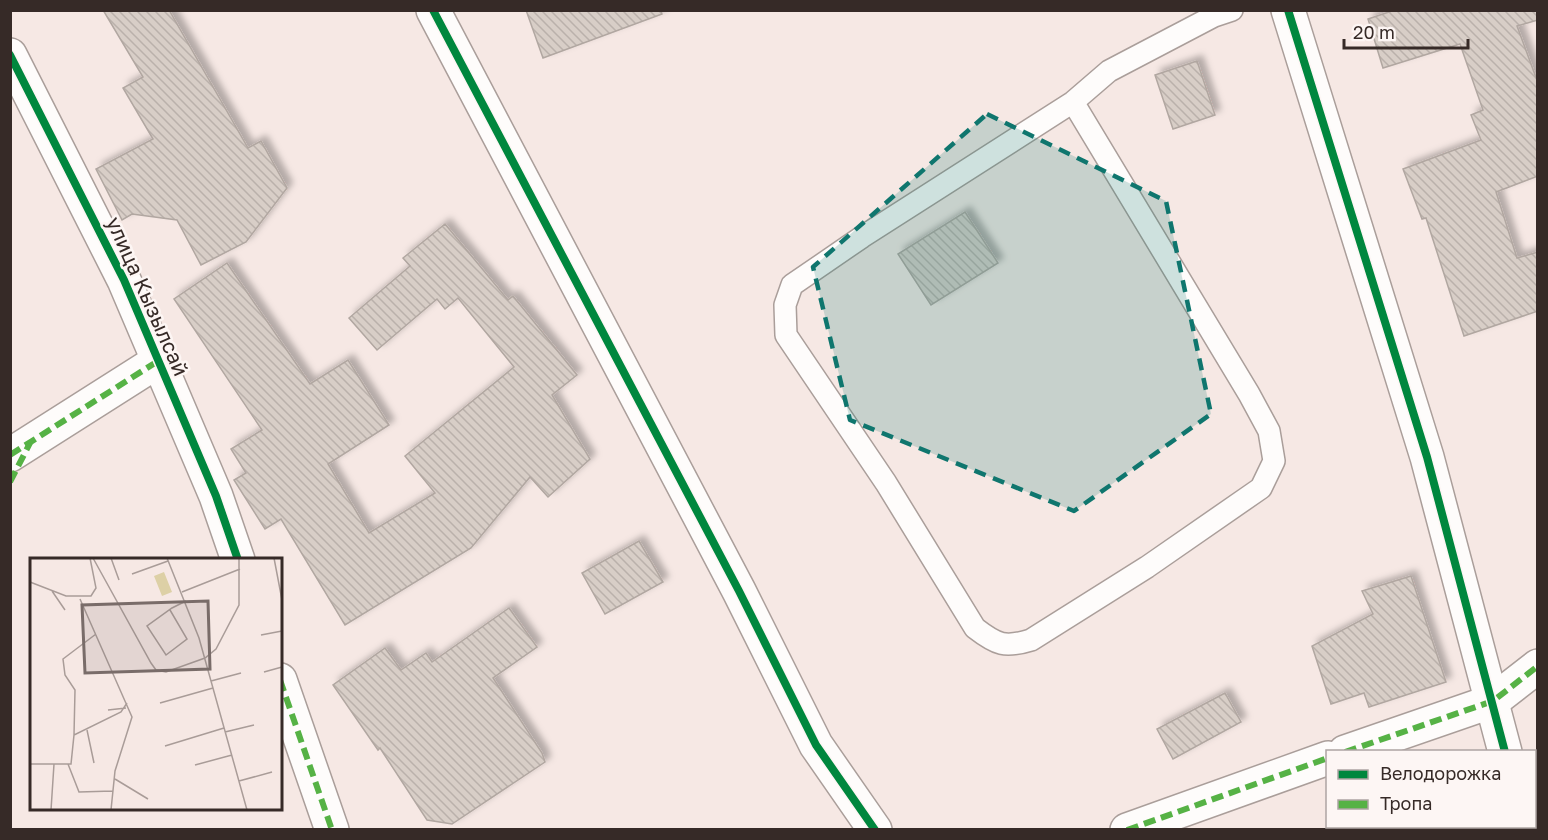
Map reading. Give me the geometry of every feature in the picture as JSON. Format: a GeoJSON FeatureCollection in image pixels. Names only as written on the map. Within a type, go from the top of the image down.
{"type":"FeatureCollection","features":[{"type":"Feature","properties":{"kind":"street"},"geometry":{"type":"LineString","coordinates":[[433,10],[739,591],[816,745],[875,830]]}},
{"type":"Feature","properties":{"kind":"street"},"geometry":{"type":"LineString","coordinates":[[1288,10],[1427,457],[1493,701],[1504,750]]}},
{"type":"Feature","properties":{"kind":"street","name":"улица Кызылсай"},"geometry":{"type":"LineString","coordinates":[[10,55],[124,280],[216,496],[237,558]]}},
{"type":"Feature","properties":{"kind":"street"},"geometry":{"type":"LineString","coordinates":[[10,482],[21,448],[158,361]]}},
{"type":"Feature","properties":{"kind":"street"},"geometry":{"type":"LineString","coordinates":[[1351,750],[1493,701],[1538,666]]}},
{"type":"Feature","properties":{"kind":"street"},"geometry":{"type":"LineString","coordinates":[[282,686],[332,830]]}},
{"type":"Feature","properties":{"kind":"street"},"geometry":{"type":"LineString","coordinates":[[1128,830],[1326,759]]}},
{"type":"Feature","properties":{"kind":"lane"},"geometry":{"type":"LineString","coordinates":[[1073,102],[1249,394],[1269,431],[1274,460],[1261,488],[1147,567],[1041,634],[1010,646],[991,640],[975,628],[886,483],[786,335],[785,305],[792,285],[862,237],[1073,102],[1109,72],[1214,16],[1232,10]]}},
{"type":"Feature","properties":{"kind":"highlighted area"},"geometry":{"type":"Polygon","coordinates":[[[987,114],[1166,201],[1211,414],[1074,511],[850,420],[813,267],[987,114]]]}},
{"type":"Feature","properties":{"kind":"building"},"geometry":{"type":"Polygon","coordinates":[[[103,10],[169,10],[248,148],[261,141],[287,188],[246,242],[201,265],[177,220],[132,214],[122,220],[96,169],[153,139],[123,88],[143,77],[103,10]]]}},
{"type":"Feature","properties":{"kind":"building"},"geometry":{"type":"Polygon","coordinates":[[[526,10],[661,10],[662,14],[543,58],[526,10]]]}},
{"type":"Feature","properties":{"kind":"building"},"geometry":{"type":"Polygon","coordinates":[[[1395,10],[1538,10],[1538,20],[1517,26],[1538,83],[1538,176],[1496,192],[1517,258],[1538,252],[1538,311],[1464,336],[1426,218],[1422,219],[1403,169],[1481,140],[1471,115],[1483,110],[1460,44],[1383,68],[1368,19],[1395,10]]]}},
{"type":"Feature","properties":{"kind":"building"},"geometry":{"type":"Polygon","coordinates":[[[1197,61],[1215,115],[1173,129],[1155,75],[1197,61]]]}},
{"type":"Feature","properties":{"kind":"building"},"geometry":{"type":"Polygon","coordinates":[[[965,212],[998,263],[931,305],[898,254],[965,212]]]}},
{"type":"Feature","properties":{"kind":"building"},"geometry":{"type":"Polygon","coordinates":[[[445,224],[508,300],[513,296],[577,375],[552,395],[590,459],[548,497],[530,477],[471,548],[345,625],[281,519],[265,529],[234,480],[246,473],[231,449],[262,430],[174,299],[227,263],[310,384],[348,360],[389,425],[328,464],[369,533],[435,493],[405,456],[514,367],[458,298],[445,309],[437,299],[377,350],[349,318],[410,266],[403,258],[445,224]]]}},
{"type":"Feature","properties":{"kind":"building"},"geometry":{"type":"Polygon","coordinates":[[[639,541],[663,582],[605,614],[582,573],[639,541]]]}},
{"type":"Feature","properties":{"kind":"building"},"geometry":{"type":"Polygon","coordinates":[[[1411,576],[1446,682],[1369,707],[1364,693],[1331,704],[1312,646],[1373,614],[1362,591],[1411,576]]]}},
{"type":"Feature","properties":{"kind":"building"},"geometry":{"type":"Polygon","coordinates":[[[509,608],[537,647],[493,678],[542,753],[545,762],[452,824],[427,820],[380,748],[378,750],[333,685],[385,648],[401,670],[426,653],[432,662],[509,608]]]}},
{"type":"Feature","properties":{"kind":"building"},"geometry":{"type":"Polygon","coordinates":[[[1225,693],[1241,722],[1173,759],[1157,729],[1225,693]]]}},
{"type":"Feature","properties":{"kind":"marked path"},"geometry":{"type":"LineString","coordinates":[[10,455],[158,361]]}},
{"type":"Feature","properties":{"kind":"marked path"},"geometry":{"type":"LineString","coordinates":[[10,482],[30,443]]}},
{"type":"Feature","properties":{"kind":"marked path"},"geometry":{"type":"LineString","coordinates":[[1351,750],[1493,701],[1538,666]]}},
{"type":"Feature","properties":{"kind":"marked path"},"geometry":{"type":"LineString","coordinates":[[282,686],[332,830]]}},
{"type":"Feature","properties":{"kind":"marked path"},"geometry":{"type":"LineString","coordinates":[[1127,830],[1326,759]]}},
{"type":"Feature","properties":{"kind":"cycle path"},"geometry":{"type":"LineString","coordinates":[[433,10],[739,591],[816,745],[875,830]]}},
{"type":"Feature","properties":{"kind":"cycle path"},"geometry":{"type":"LineString","coordinates":[[1288,10],[1427,457],[1504,750]]}},
{"type":"Feature","properties":{"kind":"cycle path"},"geometry":{"type":"LineString","coordinates":[[10,55],[124,280],[216,496],[237,558]]}}]}
